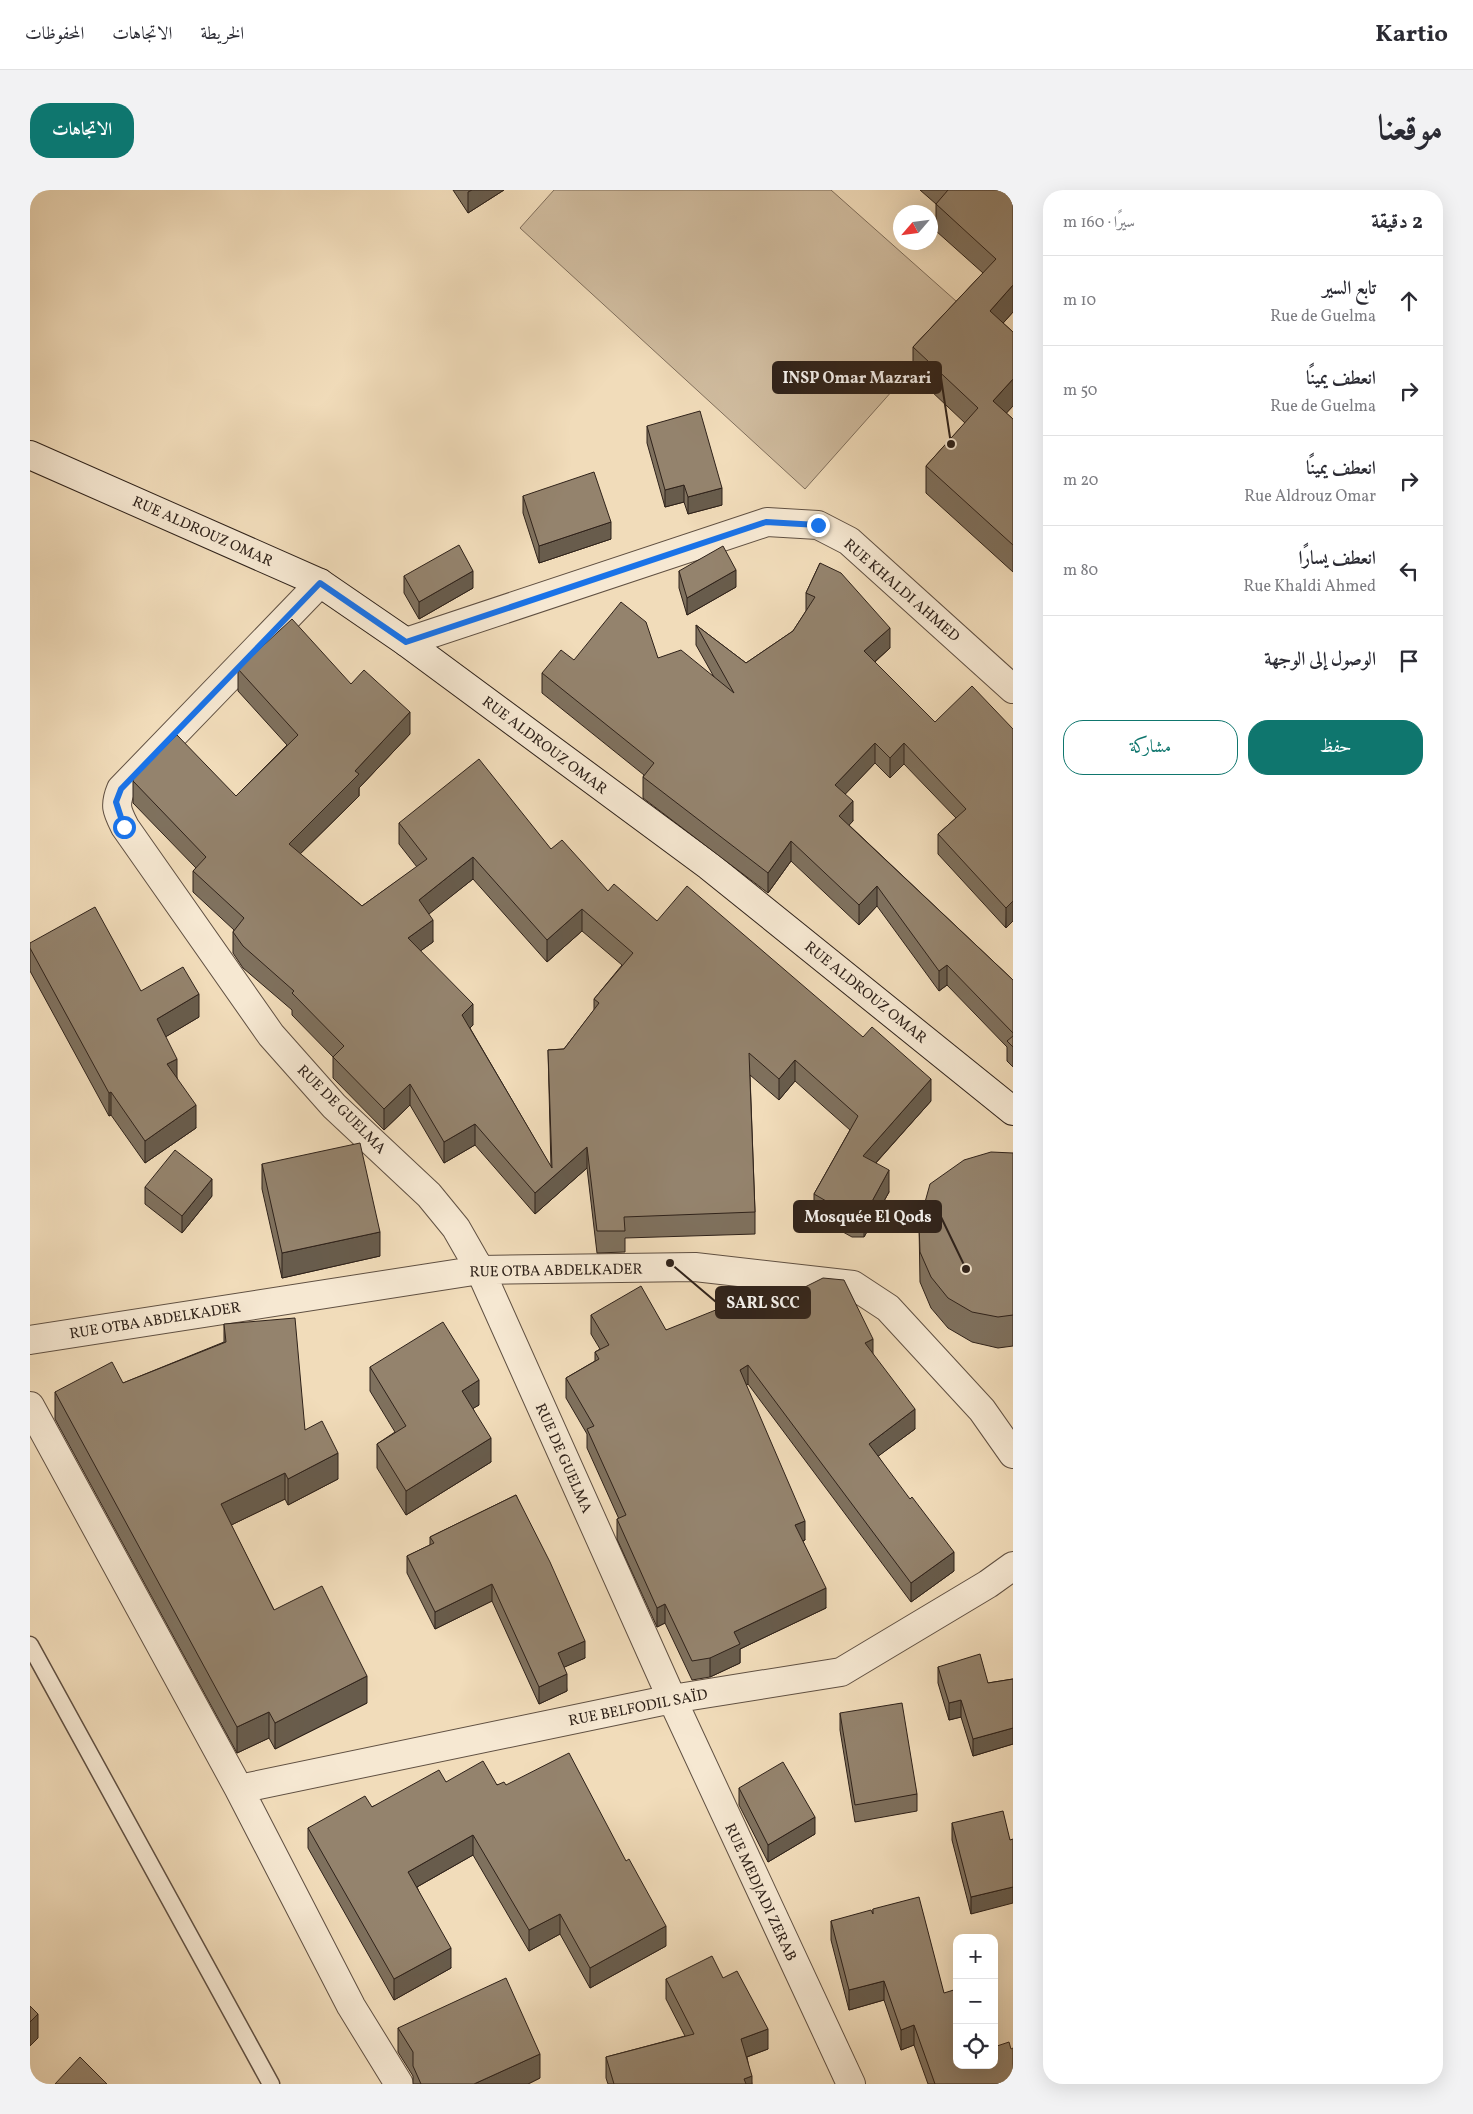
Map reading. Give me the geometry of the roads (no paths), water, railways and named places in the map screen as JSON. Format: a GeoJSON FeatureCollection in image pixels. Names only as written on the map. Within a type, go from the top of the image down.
{"type":"FeatureCollection","features":[{"type":"Feature","properties":{"kind":"street","name":"RUE ALDROUZ OMAR"},"geometry":{"type":"LineString","coordinates":[[30,455],[320,583],[406,642],[709,866],[1013,1111]]}},
{"type":"Feature","properties":{"kind":"street","name":"RUE KHALDI AHMED"},"geometry":{"type":"LineString","coordinates":[[406,642],[766,522],[818,525],[850,541],[1013,689]]}},
{"type":"Feature","properties":{"kind":"street","name":"RUE DE GUELMA"},"geometry":{"type":"LineString","coordinates":[[320,583],[121,789],[116,802],[118,813],[124,827],[271,1035],[334,1106],[429,1195],[456,1228],[480,1270],[672,1699]]}},
{"type":"Feature","properties":{"kind":"street","name":"RUE OTBA ABDELKADER"},"geometry":{"type":"LineString","coordinates":[[30,1340],[480,1270],[695,1267],[853,1285],[888,1308],[982,1410],[1013,1454]]}},
{"type":"Feature","properties":{"kind":"street"},"geometry":{"type":"LineString","coordinates":[[30,1406],[239,1789],[351,2006],[400,2084]]}},
{"type":"Feature","properties":{"kind":"street","name":"RUE BELFODIL SAÏD"},"geometry":{"type":"LineString","coordinates":[[239,1789],[672,1699],[841,1672],[988,1584],[1013,1566]]}},
{"type":"Feature","properties":{"kind":"street","name":"RUE MEDJADI ZERAB"},"geometry":{"type":"LineString","coordinates":[[672,1699],[851,2084]]}},
{"type":"Feature","properties":{"kind":"lane"},"geometry":{"type":"LineString","coordinates":[[30,1645],[271,2084]]}},
{"type":"Feature","properties":{"kind":"place","name":"INSP Omar Mazrari"},"geometry":{"type":"Point","coordinates":[951,444]}},
{"type":"Feature","properties":{"kind":"place","name":"SARL SCC"},"geometry":{"type":"Point","coordinates":[670,1263]}},
{"type":"Feature","properties":{"kind":"place","name":"Mosquée El Qods"},"geometry":{"type":"Point","coordinates":[966,1269]}}]}
